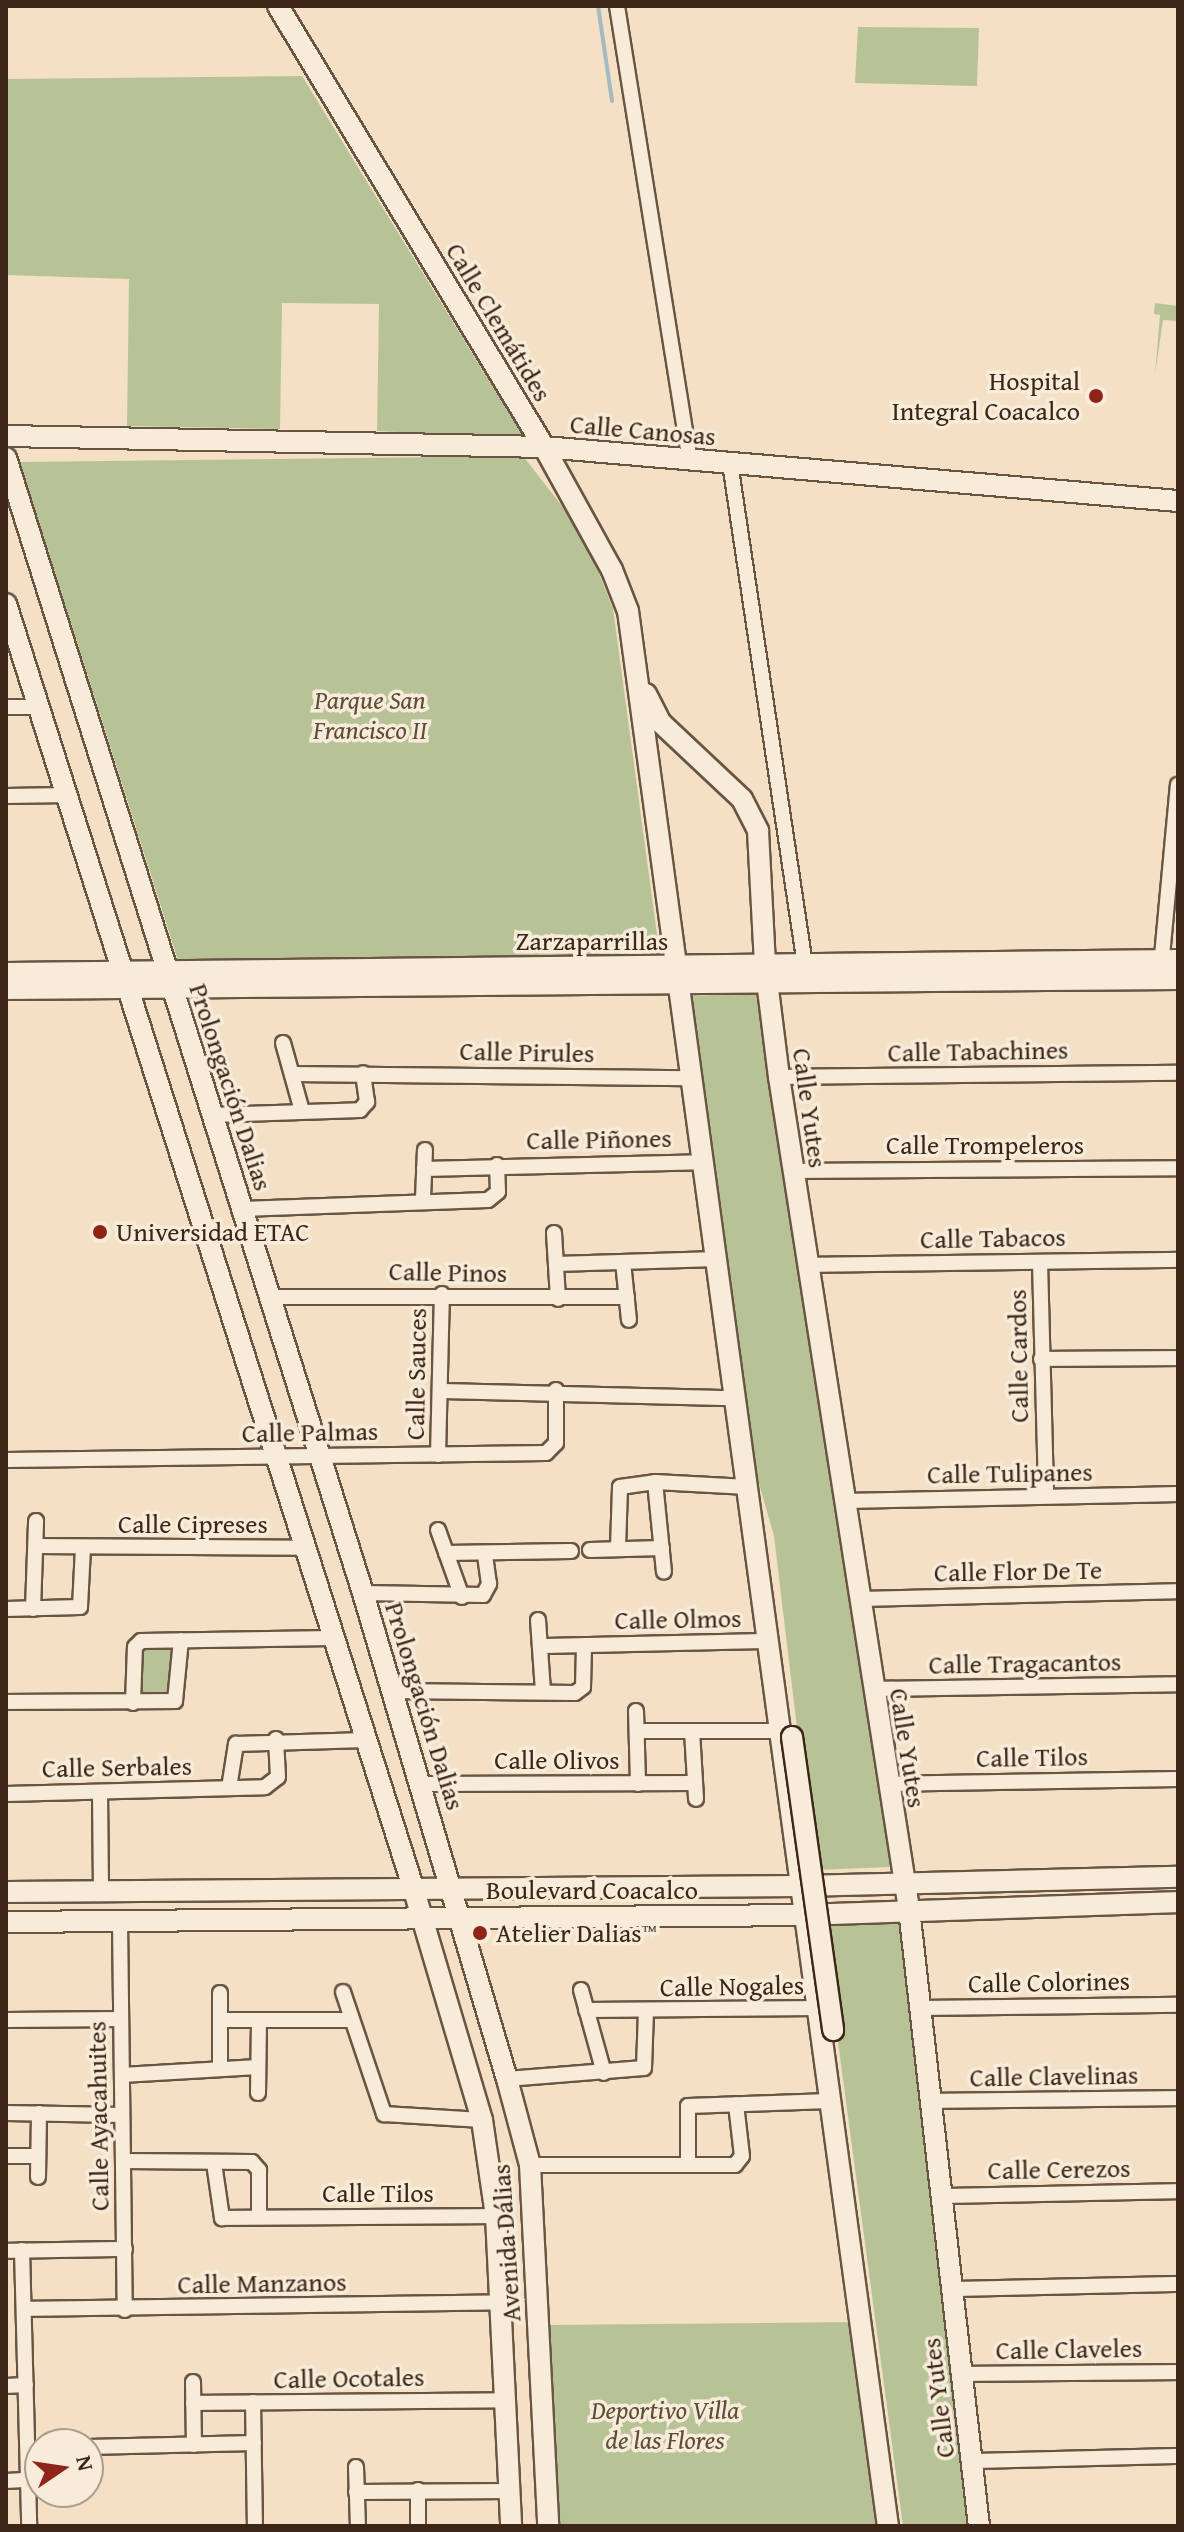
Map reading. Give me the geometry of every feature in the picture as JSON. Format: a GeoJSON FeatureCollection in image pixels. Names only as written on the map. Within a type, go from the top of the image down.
{"type":"FeatureCollection","features":[{"type":"Feature","properties":{"kind":"main road","name":"Calle Clemátides"},"geometry":{"type":"LineString","coordinates":[[278,6],[544,447],[612,570],[628,611],[640,679],[677,973]]}},
{"type":"Feature","properties":{"kind":"main road","name":"Calle Canosas"},"geometry":{"type":"LineString","coordinates":[[6,436],[544,447],[1178,501]]}},
{"type":"Feature","properties":{"kind":"main road","name":"Prolongación Dalias"},"geometry":{"type":"LineString","coordinates":[[6,458],[363,1593],[453,1887],[459,1917]]}},
{"type":"Feature","properties":{"kind":"main road"},"geometry":{"type":"LineString","coordinates":[[7,609],[422,1920]]}},
{"type":"Feature","properties":{"kind":"main road","name":"Calle Clemátides"},"geometry":{"type":"LineString","coordinates":[[640,679],[676,742],[753,814],[758,831],[766,973]]}},
{"type":"Feature","properties":{"kind":"main road","name":"Zarzaparrillas"},"geometry":{"type":"LineString","coordinates":[[766,973],[805,965],[1169,969]]}},
{"type":"Feature","properties":{"kind":"main road","name":"Zarzaparrillas"},"geometry":{"type":"LineString","coordinates":[[6,989],[170,979],[1169,969]]}},
{"type":"Feature","properties":{"kind":"main road","name":"Zarzaparrillas"},"geometry":{"type":"LineString","coordinates":[[6,973],[126,980]]}},
{"type":"Feature","properties":{"kind":"main road"},"geometry":{"type":"LineString","coordinates":[[677,973],[768,1641],[833,2030],[857,2205],[857,2278]]}},
{"type":"Feature","properties":{"kind":"main road","name":"Calle Yutes"},"geometry":{"type":"LineString","coordinates":[[766,973],[858,1599],[909,1909],[979,2526]]}},
{"type":"Feature","properties":{"kind":"main road"},"geometry":{"type":"LineString","coordinates":[[749,1493],[771,1589],[801,1886],[857,2278],[888,2526]]}},
{"type":"Feature","properties":{"kind":"main road","name":"Boulevard Coacalco"},"geometry":{"type":"LineString","coordinates":[[6,1892],[801,1886],[1178,1877]]}},
{"type":"Feature","properties":{"kind":"main road","name":"Boulevard Coacalco"},"geometry":{"type":"LineString","coordinates":[[6,1922],[805,1915],[1178,1902]]}},
{"type":"Feature","properties":{"kind":"main road","name":"Avenida Dálias"},"geometry":{"type":"LineString","coordinates":[[459,1917],[530,2165],[548,2526]]}},
{"type":"Feature","properties":{"kind":"main road","name":"Avenida Dálias"},"geometry":{"type":"LineString","coordinates":[[422,1920],[482,2120],[496,2216],[511,2526]]}},
{"type":"Feature","properties":{"kind":"street"},"geometry":{"type":"LineString","coordinates":[[617,6],[690,460]]}},
{"type":"Feature","properties":{"kind":"street"},"geometry":{"type":"LineString","coordinates":[[730,463],[805,965]]}},
{"type":"Feature","properties":{"kind":"street"},"geometry":{"type":"LineString","coordinates":[[6,707],[39,707]]}},
{"type":"Feature","properties":{"kind":"street"},"geometry":{"type":"LineString","coordinates":[[1169,969],[1178,785]]}},
{"type":"Feature","properties":{"kind":"street"},"geometry":{"type":"LineString","coordinates":[[6,796],[67,795]]}},
{"type":"Feature","properties":{"kind":"street"},"geometry":{"type":"LineString","coordinates":[[283,1043],[302,1111]]}},
{"type":"Feature","properties":{"kind":"street"},"geometry":{"type":"LineString","coordinates":[[213,1115],[365,1108],[363,1073]]}},
{"type":"Feature","properties":{"kind":"street","name":"Calle Tabachines"},"geometry":{"type":"LineString","coordinates":[[779,1077],[1178,1073]]}},
{"type":"Feature","properties":{"kind":"street","name":"Calle Pirules"},"geometry":{"type":"LineString","coordinates":[[292,1074],[690,1078]]}},
{"type":"Feature","properties":{"kind":"street"},"geometry":{"type":"LineString","coordinates":[[423,1199],[425,1150]]}},
{"type":"Feature","properties":{"kind":"street","name":"Calle Piñones"},"geometry":{"type":"LineString","coordinates":[[424,1169],[701,1162]]}},
{"type":"Feature","properties":{"kind":"street","name":"Calle Piñones"},"geometry":{"type":"LineString","coordinates":[[242,1209],[494,1198],[497,1165]]}},
{"type":"Feature","properties":{"kind":"street","name":"Calle Trompeleros"},"geometry":{"type":"LineString","coordinates":[[793,1171],[1178,1168]]}},
{"type":"Feature","properties":{"kind":"street"},"geometry":{"type":"LineString","coordinates":[[554,1233],[558,1299]]}},
{"type":"Feature","properties":{"kind":"street"},"geometry":{"type":"LineString","coordinates":[[556,1264],[717,1259]]}},
{"type":"Feature","properties":{"kind":"street","name":"Calle Tabacos"},"geometry":{"type":"LineString","coordinates":[[808,1265],[1178,1260]]}},
{"type":"Feature","properties":{"kind":"street"},"geometry":{"type":"LineString","coordinates":[[623,1262],[629,1320]]}},
{"type":"Feature","properties":{"kind":"street","name":"Calle Cardos"},"geometry":{"type":"LineString","coordinates":[[1040,1262],[1046,1496]]}},
{"type":"Feature","properties":{"kind":"street","name":"Calle Pinos"},"geometry":{"type":"LineString","coordinates":[[269,1297],[442,1294],[558,1299],[627,1297]]}},
{"type":"Feature","properties":{"kind":"street","name":"Calle Sauces"},"geometry":{"type":"LineString","coordinates":[[438,1455],[442,1294]]}},
{"type":"Feature","properties":{"kind":"street"},"geometry":{"type":"LineString","coordinates":[[1041,1359],[1178,1358]]}},
{"type":"Feature","properties":{"kind":"street"},"geometry":{"type":"LineString","coordinates":[[440,1391],[556,1390],[735,1398]]}},
{"type":"Feature","properties":{"kind":"street","name":"Calle Palmas"},"geometry":{"type":"LineString","coordinates":[[6,1460],[553,1451],[556,1390]]}},
{"type":"Feature","properties":{"kind":"street"},"geometry":{"type":"LineString","coordinates":[[618,1548],[617,1493],[627,1484],[655,1482],[749,1493]]}},
{"type":"Feature","properties":{"kind":"street"},"geometry":{"type":"LineString","coordinates":[[655,1482],[664,1572]]}},
{"type":"Feature","properties":{"kind":"street","name":"Calle Tulipanes"},"geometry":{"type":"LineString","coordinates":[[844,1501],[1178,1494]]}},
{"type":"Feature","properties":{"kind":"street"},"geometry":{"type":"LineString","coordinates":[[33,1609],[36,1521]]}},
{"type":"Feature","properties":{"kind":"street"},"geometry":{"type":"LineString","coordinates":[[438,1530],[462,1597]]}},
{"type":"Feature","properties":{"kind":"street","name":"Calle Cipreses"},"geometry":{"type":"LineString","coordinates":[[36,1546],[302,1548]]}},
{"type":"Feature","properties":{"kind":"street","name":"Calle Cipreses"},"geometry":{"type":"LineString","coordinates":[[6,1609],[80,1607],[83,1547]]}},
{"type":"Feature","properties":{"kind":"street"},"geometry":{"type":"LineString","coordinates":[[590,1550],[662,1548]]}},
{"type":"Feature","properties":{"kind":"street"},"geometry":{"type":"LineString","coordinates":[[446,1553],[571,1551]]}},
{"type":"Feature","properties":{"kind":"street"},"geometry":{"type":"LineString","coordinates":[[363,1593],[462,1597],[488,1592],[485,1554]]}},
{"type":"Feature","properties":{"kind":"street","name":"Calle Flor De Te"},"geometry":{"type":"LineString","coordinates":[[858,1599],[1178,1591]]}},
{"type":"Feature","properties":{"kind":"street"},"geometry":{"type":"LineString","coordinates":[[538,1620],[543,1691]]}},
{"type":"Feature","properties":{"kind":"street"},"geometry":{"type":"LineString","coordinates":[[133,1703],[137,1642],[332,1638]]}},
{"type":"Feature","properties":{"kind":"street"},"geometry":{"type":"LineString","coordinates":[[6,1702],[175,1701],[181,1640]]}},
{"type":"Feature","properties":{"kind":"street","name":"Calle Olmos"},"geometry":{"type":"LineString","coordinates":[[392,1691],[579,1692],[584,1645],[768,1641]]}},
{"type":"Feature","properties":{"kind":"street"},"geometry":{"type":"LineString","coordinates":[[541,1646],[584,1645]]}},
{"type":"Feature","properties":{"kind":"street","name":"Calle Tragacantos"},"geometry":{"type":"LineString","coordinates":[[872,1689],[1178,1684]]}},
{"type":"Feature","properties":{"kind":"street","name":"Calle Olivos"},"geometry":{"type":"LineString","coordinates":[[422,1784],[638,1784],[636,1711]]}},
{"type":"Feature","properties":{"kind":"street","name":"Calle Olivos"},"geometry":{"type":"LineString","coordinates":[[637,1731],[785,1734]]}},
{"type":"Feature","properties":{"kind":"street"},"geometry":{"type":"LineString","coordinates":[[692,1731],[696,1799]]}},
{"type":"Feature","properties":{"kind":"street","name":"Calle Serbales"},"geometry":{"type":"LineString","coordinates":[[229,1788],[236,1744],[276,1739],[366,1740]]}},
{"type":"Feature","properties":{"kind":"street","name":"Calle Serbales"},"geometry":{"type":"LineString","coordinates":[[6,1794],[274,1785],[276,1739]]}},
{"type":"Feature","properties":{"kind":"street","name":"Calle Tilos"},"geometry":{"type":"LineString","coordinates":[[887,1784],[1178,1779]]}},
{"type":"Feature","properties":{"kind":"street"},"geometry":{"type":"LineString","coordinates":[[638,1784],[695,1783]]}},
{"type":"Feature","properties":{"kind":"street"},"geometry":{"type":"LineString","coordinates":[[100,1792],[101,1889]]}},
{"type":"Feature","properties":{"kind":"street","name":"Calle Ayacahuites"},"geometry":{"type":"LineString","coordinates":[[120,1921],[125,2310]]}},
{"type":"Feature","properties":{"kind":"street"},"geometry":{"type":"LineString","coordinates":[[581,1990],[604,2073]]}},
{"type":"Feature","properties":{"kind":"street"},"geometry":{"type":"LineString","coordinates":[[343,1992],[384,2114],[482,2120]]}},
{"type":"Feature","properties":{"kind":"street"},"geometry":{"type":"LineString","coordinates":[[220,1993],[220,2069]]}},
{"type":"Feature","properties":{"kind":"street","name":"Calle Colorines"},"geometry":{"type":"LineString","coordinates":[[920,2008],[1178,2005]]}},
{"type":"Feature","properties":{"kind":"street","name":"Calle Nogales"},"geometry":{"type":"LineString","coordinates":[[586,2010],[818,2008]]}},
{"type":"Feature","properties":{"kind":"street","name":"Calle Nogales"},"geometry":{"type":"LineString","coordinates":[[507,2079],[644,2068],[646,2011]]}},
{"type":"Feature","properties":{"kind":"street"},"geometry":{"type":"LineString","coordinates":[[6,2020],[121,2019]]}},
{"type":"Feature","properties":{"kind":"street"},"geometry":{"type":"LineString","coordinates":[[220,2020],[350,2020]]}},
{"type":"Feature","properties":{"kind":"street"},"geometry":{"type":"LineString","coordinates":[[258,2093],[259,2020]]}},
{"type":"Feature","properties":{"kind":"street"},"geometry":{"type":"LineString","coordinates":[[122,2075],[258,2067]]}},
{"type":"Feature","properties":{"kind":"street","name":"Calle Clavelinas"},"geometry":{"type":"LineString","coordinates":[[930,2101],[1178,2098]]}},
{"type":"Feature","properties":{"kind":"street"},"geometry":{"type":"LineString","coordinates":[[688,2165],[688,2106],[830,2101]]}},
{"type":"Feature","properties":{"kind":"street"},"geometry":{"type":"LineString","coordinates":[[530,2165],[741,2163],[736,2104]]}},
{"type":"Feature","properties":{"kind":"street"},"geometry":{"type":"LineString","coordinates":[[6,2113],[122,2115]]}},
{"type":"Feature","properties":{"kind":"street"},"geometry":{"type":"LineString","coordinates":[[38,2177],[39,2113]]}},
{"type":"Feature","properties":{"kind":"street"},"geometry":{"type":"LineString","coordinates":[[6,2156],[38,2156]]}},
{"type":"Feature","properties":{"kind":"street"},"geometry":{"type":"LineString","coordinates":[[123,2161],[257,2166],[259,2217]]}},
{"type":"Feature","properties":{"kind":"street","name":"Calle Tilos"},"geometry":{"type":"LineString","coordinates":[[214,2163],[222,2218],[496,2216]]}},
{"type":"Feature","properties":{"kind":"street","name":"Calle Cerezos"},"geometry":{"type":"LineString","coordinates":[[941,2196],[1178,2191]]}},
{"type":"Feature","properties":{"kind":"street"},"geometry":{"type":"LineString","coordinates":[[6,2251],[125,2249]]}},
{"type":"Feature","properties":{"kind":"street"},"geometry":{"type":"LineString","coordinates":[[22,2250],[26,2385],[31,2428]]}},
{"type":"Feature","properties":{"kind":"street"},"geometry":{"type":"LineString","coordinates":[[951,2289],[1178,2284]]}},
{"type":"Feature","properties":{"kind":"street","name":"Calle Manzanos"},"geometry":{"type":"LineString","coordinates":[[24,2309],[125,2310],[501,2302]]}},
{"type":"Feature","properties":{"kind":"street","name":"Calle Claveles"},"geometry":{"type":"LineString","coordinates":[[961,2374],[1178,2372]]}},
{"type":"Feature","properties":{"kind":"street"},"geometry":{"type":"LineString","coordinates":[[193,2382],[194,2445]]}},
{"type":"Feature","properties":{"kind":"street"},"geometry":{"type":"LineString","coordinates":[[6,2386],[26,2385]]}},
{"type":"Feature","properties":{"kind":"street","name":"Calle Ocotales"},"geometry":{"type":"LineString","coordinates":[[193,2403],[506,2400]]}},
{"type":"Feature","properties":{"kind":"street"},"geometry":{"type":"LineString","coordinates":[[253,2402],[255,2526]]}},
{"type":"Feature","properties":{"kind":"street"},"geometry":{"type":"LineString","coordinates":[[104,2447],[254,2443]]}},
{"type":"Feature","properties":{"kind":"street"},"geometry":{"type":"LineString","coordinates":[[972,2461],[1178,2456]]}},
{"type":"Feature","properties":{"kind":"street"},"geometry":{"type":"LineString","coordinates":[[356,2467],[358,2526]]}},
{"type":"Feature","properties":{"kind":"street"},"geometry":{"type":"LineString","coordinates":[[418,2490],[418,2526]]}},
{"type":"Feature","properties":{"kind":"street"},"geometry":{"type":"LineString","coordinates":[[356,2492],[510,2491]]}},
{"type":"Feature","properties":{"kind":"green space"},"geometry":{"type":"Polygon","coordinates":[[[858,27],[979,28],[977,86],[855,83],[858,27]]]}},
{"type":"Feature","properties":{"kind":"green space"},"geometry":{"type":"Polygon","coordinates":[[[302,76],[521,433],[519,438],[377,431],[379,304],[282,303],[280,429],[127,426],[129,279],[6,275],[6,79],[302,76]]]}},
{"type":"Feature","properties":{"kind":"green space"},"geometry":{"type":"Polygon","coordinates":[[[1155,303],[1178,306],[1178,321],[1163,320],[1155,374],[1160,315],[1154,314],[1155,303]]]}},
{"type":"Feature","properties":{"kind":"green space","name":"Parque San Francisco II"},"geometry":{"type":"Polygon","coordinates":[[[523,456],[583,533],[613,609],[661,964],[183,976],[20,462],[523,456]]]}},
{"type":"Feature","properties":{"kind":"green space"},"geometry":{"type":"Polygon","coordinates":[[[758,993],[892,1867],[814,1870],[774,1536],[754,1466],[690,996],[758,993]]]}},
{"type":"Feature","properties":{"kind":"green space"},"geometry":{"type":"Polygon","coordinates":[[[177,1641],[173,1698],[135,1698],[140,1643],[177,1641]]]}},
{"type":"Feature","properties":{"kind":"green space"},"geometry":{"type":"Polygon","coordinates":[[[903,1919],[971,2526],[903,2526],[822,1923],[903,1919]]]}},
{"type":"Feature","properties":{"kind":"green space","name":"Deportivo Villa de las Flores"},"geometry":{"type":"Polygon","coordinates":[[[855,2322],[882,2526],[559,2526],[549,2325],[855,2322]]]}},
{"type":"Feature","properties":{"kind":"waterway"},"geometry":{"type":"LineString","coordinates":[[598,6],[612,101]]}},
{"type":"Feature","properties":{"kind":"place","name":"Hospital Integral Coacalco"},"geometry":{"type":"Point","coordinates":[1096,396]}},
{"type":"Feature","properties":{"kind":"place","name":"Universidad ETAC"},"geometry":{"type":"Point","coordinates":[100,1232]}},
{"type":"Feature","properties":{"kind":"place","name":"Atelier Dalias™"},"geometry":{"type":"Point","coordinates":[480,1933]}}]}
